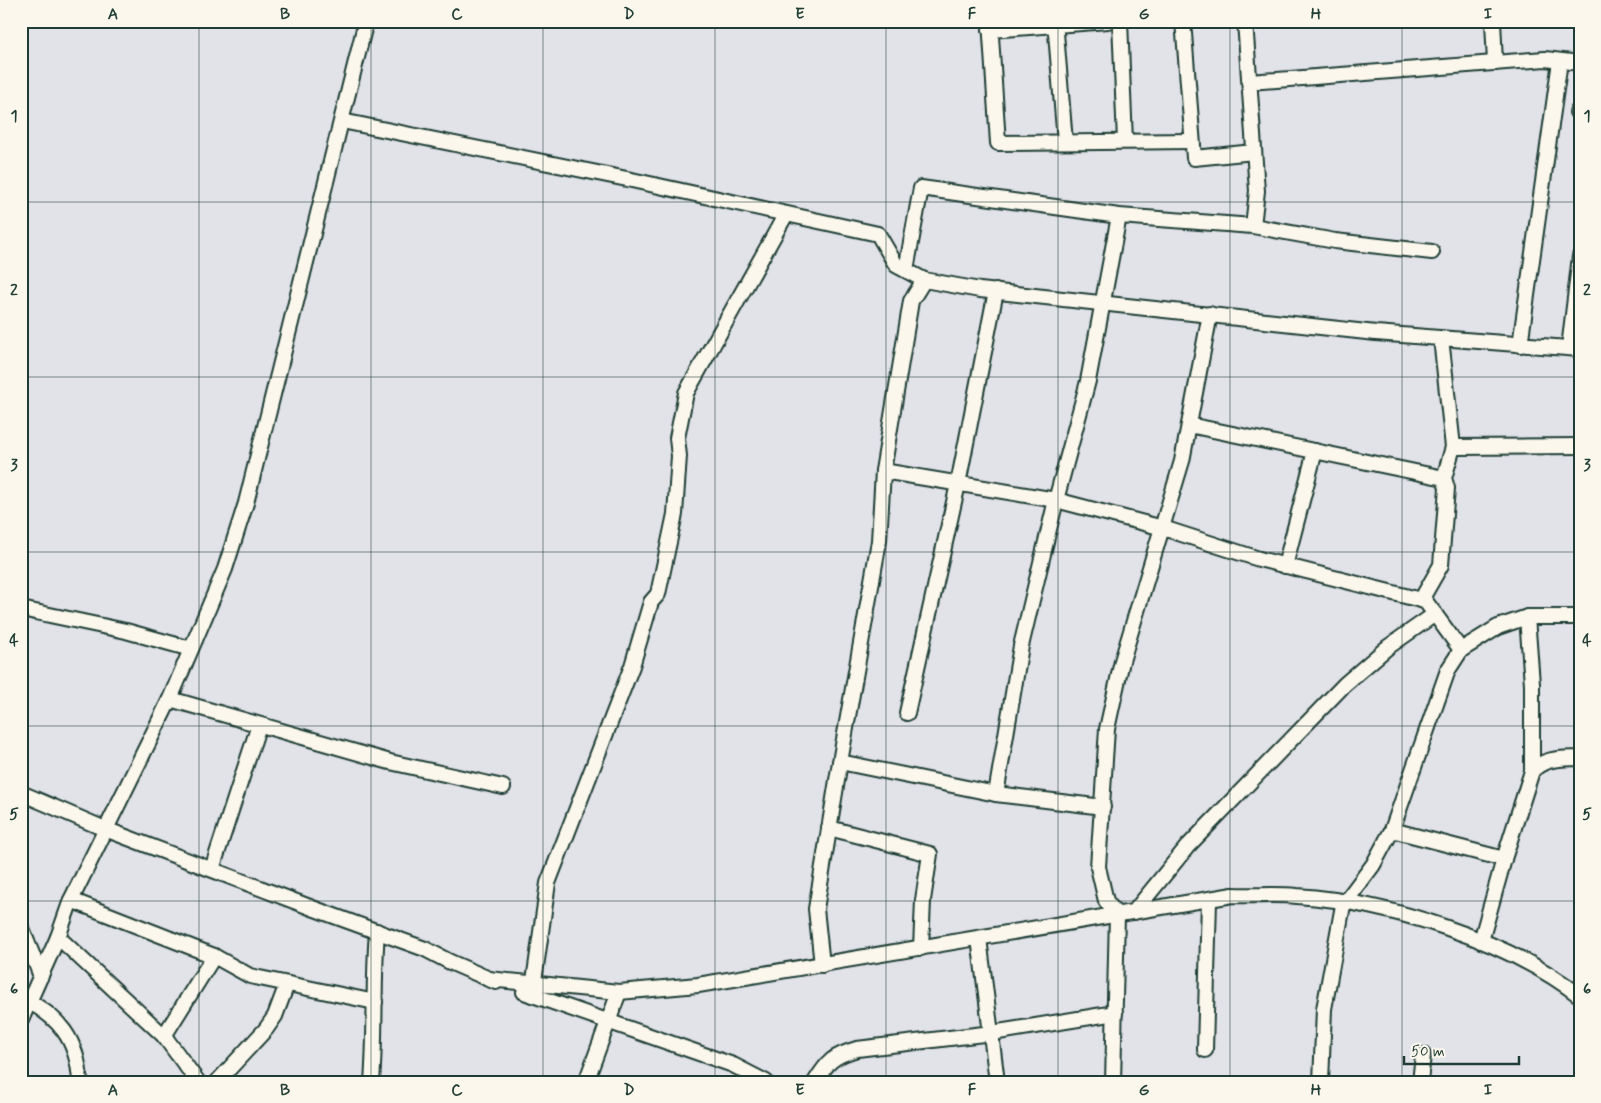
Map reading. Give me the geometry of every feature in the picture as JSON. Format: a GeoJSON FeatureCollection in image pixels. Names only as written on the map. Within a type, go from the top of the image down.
{"type":"FeatureCollection","features":[{"type":"Feature","properties":{"kind":"street"},"geometry":{"type":"LineString","coordinates":[[21,1020],[25,1000],[41,976],[72,900],[105,828],[170,699],[225,569],[246,503],[366,21]]}},
{"type":"Feature","properties":{"kind":"street"},"geometry":{"type":"LineString","coordinates":[[1108,21],[990,26],[998,143],[1192,141]]}},
{"type":"Feature","properties":{"kind":"street"},"geometry":{"type":"LineString","coordinates":[[1120,21],[1126,142]]}},
{"type":"Feature","properties":{"kind":"street"},"geometry":{"type":"LineString","coordinates":[[1183,21],[1194,158],[1254,152]]}},
{"type":"Feature","properties":{"kind":"street"},"geometry":{"type":"LineString","coordinates":[[1246,21],[1257,191],[1253,226]]}},
{"type":"Feature","properties":{"kind":"street"},"geometry":{"type":"LineString","coordinates":[[1493,21],[1495,63]]}},
{"type":"Feature","properties":{"kind":"street"},"geometry":{"type":"LineString","coordinates":[[1055,23],[1065,142]]}},
{"type":"Feature","properties":{"kind":"street"},"geometry":{"type":"LineString","coordinates":[[1250,82],[1544,59],[1580,63]]}},
{"type":"Feature","properties":{"kind":"street"},"geometry":{"type":"LineString","coordinates":[[1520,345],[1560,61]]}},
{"type":"Feature","properties":{"kind":"street"},"geometry":{"type":"LineString","coordinates":[[342,121],[878,234],[896,265],[924,280],[996,291],[1101,303],[1441,338],[1574,348],[1580,256]]}},
{"type":"Feature","properties":{"kind":"street"},"geometry":{"type":"LineString","coordinates":[[906,270],[921,188],[1119,216],[1253,226],[1335,240],[1432,252]]}},
{"type":"Feature","properties":{"kind":"street"},"geometry":{"type":"LineString","coordinates":[[533,989],[548,883],[632,666],[652,602],[658,594],[675,514],[679,456],[677,438],[686,393],[786,214]]}},
{"type":"Feature","properties":{"kind":"street"},"geometry":{"type":"LineString","coordinates":[[996,794],[1021,646],[1056,500],[1088,381],[1101,303],[1119,216]]}},
{"type":"Feature","properties":{"kind":"street"},"geometry":{"type":"LineString","coordinates":[[822,965],[816,909],[879,541],[884,471],[910,301],[924,280]]}},
{"type":"Feature","properties":{"kind":"street"},"geometry":{"type":"LineString","coordinates":[[907,713],[958,484],[996,291]]}},
{"type":"Feature","properties":{"kind":"street"},"geometry":{"type":"LineString","coordinates":[[1113,1082],[1117,916],[1106,901],[1098,867],[1107,729],[1122,662],[1182,461],[1210,314]]}},
{"type":"Feature","properties":{"kind":"street"},"geometry":{"type":"LineString","coordinates":[[1421,600],[1441,565],[1447,488],[1444,478],[1453,447],[1441,338]]}},
{"type":"Feature","properties":{"kind":"street"},"geometry":{"type":"LineString","coordinates":[[1189,425],[1444,478]]}},
{"type":"Feature","properties":{"kind":"street"},"geometry":{"type":"LineString","coordinates":[[1453,447],[1580,446]]}},
{"type":"Feature","properties":{"kind":"street"},"geometry":{"type":"LineString","coordinates":[[1285,566],[1315,451]]}},
{"type":"Feature","properties":{"kind":"street"},"geometry":{"type":"LineString","coordinates":[[884,471],[1056,500],[1163,528],[1285,566],[1421,600],[1426,602],[1461,650]]}},
{"type":"Feature","properties":{"kind":"street"},"geometry":{"type":"LineString","coordinates":[[21,609],[117,629],[191,649]]}},
{"type":"Feature","properties":{"kind":"street"},"geometry":{"type":"LineString","coordinates":[[1134,912],[1187,847],[1345,684],[1388,647],[1435,614]]}},
{"type":"Feature","properties":{"kind":"street"},"geometry":{"type":"LineString","coordinates":[[1481,941],[1504,859],[1532,771],[1532,684],[1527,617]]}},
{"type":"Feature","properties":{"kind":"street"},"geometry":{"type":"LineString","coordinates":[[1321,1082],[1324,1008],[1345,902],[1373,865],[1392,830],[1448,670],[1461,650],[1498,626],[1527,617],[1580,617]]}},
{"type":"Feature","properties":{"kind":"street"},"geometry":{"type":"LineString","coordinates":[[170,699],[390,762],[502,787]]}},
{"type":"Feature","properties":{"kind":"street"},"geometry":{"type":"LineString","coordinates":[[212,869],[259,726]]}},
{"type":"Feature","properties":{"kind":"street"},"geometry":{"type":"LineString","coordinates":[[1532,771],[1539,764],[1550,760],[1580,758]]}},
{"type":"Feature","properties":{"kind":"street"},"geometry":{"type":"LineString","coordinates":[[840,762],[996,794],[1103,807]]}},
{"type":"Feature","properties":{"kind":"street"},"geometry":{"type":"LineString","coordinates":[[21,793],[105,828],[425,949],[488,979],[533,989],[618,992],[698,985],[1233,895],[1298,896],[1345,902],[1397,912],[1481,941],[1554,976],[1580,996]]}},
{"type":"Feature","properties":{"kind":"street"},"geometry":{"type":"LineString","coordinates":[[829,828],[930,854],[923,900],[921,948]]}},
{"type":"Feature","properties":{"kind":"street"},"geometry":{"type":"LineString","coordinates":[[1392,830],[1504,859]]}},
{"type":"Feature","properties":{"kind":"street"},"geometry":{"type":"LineString","coordinates":[[72,900],[214,956],[250,976],[375,1002]]}},
{"type":"Feature","properties":{"kind":"street"},"geometry":{"type":"LineString","coordinates":[[1205,1050],[1208,900]]}},
{"type":"Feature","properties":{"kind":"street"},"geometry":{"type":"LineString","coordinates":[[21,927],[41,976]]}},
{"type":"Feature","properties":{"kind":"street"},"geometry":{"type":"LineString","coordinates":[[372,1082],[376,1036],[373,972],[376,931]]}},
{"type":"Feature","properties":{"kind":"street"},"geometry":{"type":"LineString","coordinates":[[58,937],[164,1036],[198,1082]]}},
{"type":"Feature","properties":{"kind":"street"},"geometry":{"type":"LineString","coordinates":[[979,938],[997,1082]]}},
{"type":"Feature","properties":{"kind":"street"},"geometry":{"type":"LineString","coordinates":[[164,1036],[214,956]]}},
{"type":"Feature","properties":{"kind":"street"},"geometry":{"type":"LineString","coordinates":[[217,1082],[266,1029],[275,1016],[287,984]]}},
{"type":"Feature","properties":{"kind":"street"},"geometry":{"type":"LineString","coordinates":[[533,989],[608,1021],[734,1064],[766,1082]]}},
{"type":"Feature","properties":{"kind":"street"},"geometry":{"type":"LineString","coordinates":[[586,1082],[618,992]]}},
{"type":"Feature","properties":{"kind":"street"},"geometry":{"type":"LineString","coordinates":[[25,1000],[58,1022],[72,1041],[79,1066],[80,1082]]}},
{"type":"Feature","properties":{"kind":"street"},"geometry":{"type":"LineString","coordinates":[[815,1082],[826,1064],[837,1055],[857,1049],[992,1034],[1115,1013]]}},
{"type":"Feature","properties":{"kind":"street"},"geometry":{"type":"LineString","coordinates":[[1420,1082],[1423,1055]]}}]}
